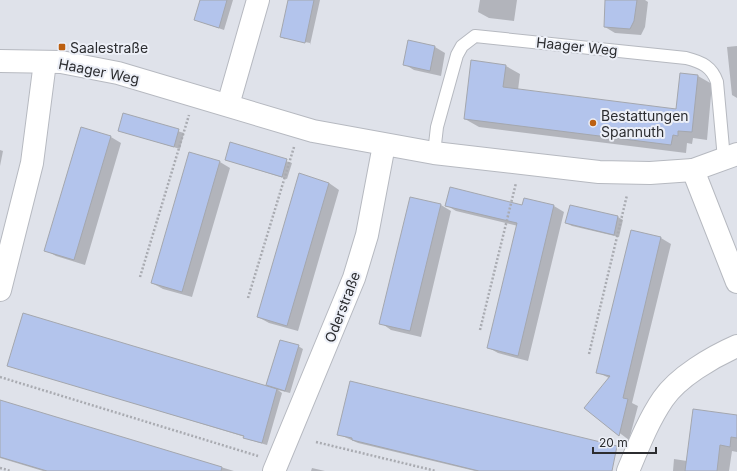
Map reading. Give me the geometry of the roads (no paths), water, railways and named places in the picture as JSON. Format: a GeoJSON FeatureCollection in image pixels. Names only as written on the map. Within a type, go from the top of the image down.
{"type":"FeatureCollection","features":[{"type":"Feature","properties":{"kind":"street"},"geometry":{"type":"LineString","coordinates":[[228,105],[258,0]]}},
{"type":"Feature","properties":{"kind":"street","name":"Haager Weg"},"geometry":{"type":"LineString","coordinates":[[0,61],[61,62],[118,73],[300,127],[384,144],[434,152],[599,172],[633,173],[692,170],[730,157]]}},
{"type":"Feature","properties":{"kind":"street"},"geometry":{"type":"LineString","coordinates":[[0,290],[32,164],[45,62]]}},
{"type":"Feature","properties":{"kind":"street","name":"Oderstraße"},"geometry":{"type":"LineString","coordinates":[[276,466],[354,278],[367,235],[384,144]]}},
{"type":"Feature","properties":{"kind":"street"},"geometry":{"type":"LineString","coordinates":[[692,170],[737,282]]}},
{"type":"Feature","properties":{"kind":"street"},"geometry":{"type":"LineString","coordinates":[[628,471],[652,418],[664,398],[694,370],[714,357],[737,346]]}},
{"type":"Feature","properties":{"kind":"lane","name":"Haager Weg"},"geometry":{"type":"LineString","coordinates":[[434,152],[437,128],[457,55],[462,46],[475,36],[679,57],[699,61],[714,73],[717,82],[730,157]]}},
{"type":"Feature","properties":{"kind":"place","name":"Saalestraße"},"geometry":{"type":"Point","coordinates":[62,47]}},
{"type":"Feature","properties":{"kind":"place","name":"Bestattungen Spannuth"},"geometry":{"type":"Point","coordinates":[593,123]}}]}
